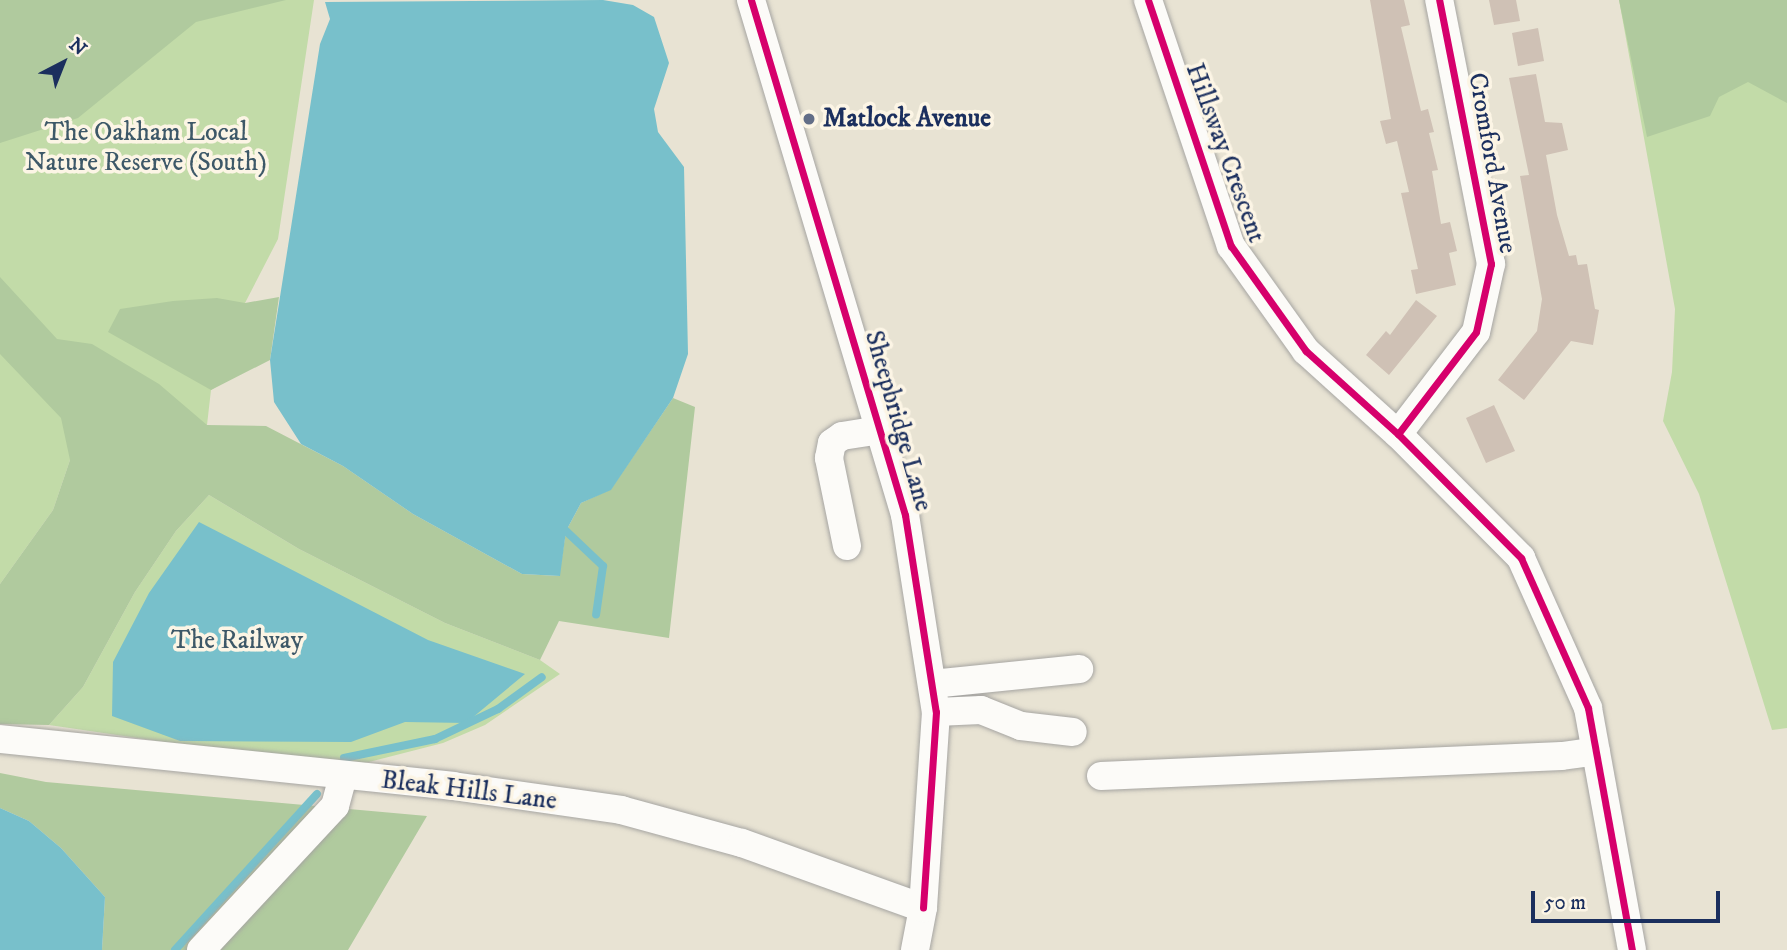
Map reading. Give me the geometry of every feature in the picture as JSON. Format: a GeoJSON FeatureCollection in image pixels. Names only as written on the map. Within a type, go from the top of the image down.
{"type":"FeatureCollection","features":[{"type":"Feature","properties":{"kind":"street","name":"Sheepbridge Lane"},"geometry":{"type":"LineString","coordinates":[[751,0],[905,515],[936,712],[923,908],[915,950]]}},
{"type":"Feature","properties":{"kind":"street","name":"Hillsway Crescent"},"geometry":{"type":"LineString","coordinates":[[1148,0],[1231,246],[1306,351],[1398,434],[1521,558],[1588,708],[1632,950]]}},
{"type":"Feature","properties":{"kind":"street","name":"Cromford Avenue"},"geometry":{"type":"LineString","coordinates":[[1398,434],[1476,332],[1491,264],[1440,0]]}},
{"type":"Feature","properties":{"kind":"street"},"geometry":{"type":"LineString","coordinates":[[847,547],[828,458],[832,443],[842,436],[880,430]]}},
{"type":"Feature","properties":{"kind":"street"},"geometry":{"type":"LineString","coordinates":[[932,684],[1079,669]]}},
{"type":"Feature","properties":{"kind":"street"},"geometry":{"type":"LineString","coordinates":[[936,712],[981,710],[1021,726],[1073,732]]}},
{"type":"Feature","properties":{"kind":"street","name":"Bleak Hills Lane"},"geometry":{"type":"LineString","coordinates":[[0,739],[343,777],[453,786],[621,810],[742,843],[923,908]]}},
{"type":"Feature","properties":{"kind":"street"},"geometry":{"type":"LineString","coordinates":[[1101,776],[1562,756],[1596,751]]}},
{"type":"Feature","properties":{"kind":"street"},"geometry":{"type":"LineString","coordinates":[[201,950],[335,806],[343,777]]}},
{"type":"Feature","properties":{"kind":"green space","name":"The Oakham Local Nature Reserve (South)"},"geometry":{"type":"Polygon","coordinates":[[[0,0],[314,0],[278,239],[245,303],[243,370],[211,390],[207,425],[70,460],[53,510],[0,584],[0,0]]]}},
{"type":"Feature","properties":{"kind":"green space"},"geometry":{"type":"Polygon","coordinates":[[[0,0],[286,0],[196,22],[78,118],[0,143],[0,0]]]}},
{"type":"Feature","properties":{"kind":"green space"},"geometry":{"type":"Polygon","coordinates":[[[1619,0],[1787,0],[1787,728],[1772,730],[1699,494],[1663,421],[1672,372],[1675,309],[1619,0]]]}},
{"type":"Feature","properties":{"kind":"green space"},"geometry":{"type":"Polygon","coordinates":[[[1619,0],[1787,0],[1787,103],[1748,82],[1719,97],[1710,116],[1647,137],[1619,0]]]}},
{"type":"Feature","properties":{"kind":"green space"},"geometry":{"type":"Polygon","coordinates":[[[0,277],[57,339],[92,344],[159,384],[207,425],[266,426],[343,466],[413,514],[522,574],[559,576],[566,531],[581,503],[611,489],[673,398],[695,407],[669,638],[559,621],[540,660],[445,623],[299,549],[209,495],[176,531],[135,592],[83,687],[49,725],[0,724],[0,584],[53,510],[70,460],[61,418],[0,354],[0,277]]]}},
{"type":"Feature","properties":{"kind":"green space"},"geometry":{"type":"Polygon","coordinates":[[[279,297],[270,360],[211,390],[108,332],[120,309],[173,301],[217,298],[245,303],[279,297]]]}},
{"type":"Feature","properties":{"kind":"green space","name":"The Railway"},"geometry":{"type":"Polygon","coordinates":[[[209,495],[299,549],[445,623],[540,660],[560,674],[485,725],[443,743],[365,763],[226,751],[49,725],[83,687],[135,592],[176,531],[209,495]]]}},
{"type":"Feature","properties":{"kind":"green space"},"geometry":{"type":"Polygon","coordinates":[[[0,773],[46,782],[427,816],[348,950],[102,950],[105,897],[61,848],[29,821],[0,808],[0,773]]]}},
{"type":"Feature","properties":{"kind":"water"},"geometry":{"type":"Polygon","coordinates":[[[603,0],[633,5],[654,17],[669,63],[654,109],[658,132],[684,167],[688,354],[673,398],[611,490],[581,503],[566,531],[560,576],[522,574],[413,514],[343,466],[301,444],[274,402],[270,360],[320,44],[330,19],[325,2],[603,0]]]}},
{"type":"Feature","properties":{"kind":"water","name":"The Railway"},"geometry":{"type":"Polygon","coordinates":[[[199,522],[428,640],[525,674],[466,723],[405,722],[351,742],[180,741],[112,716],[113,662],[149,593],[199,522]]]}},
{"type":"Feature","properties":{"kind":"water"},"geometry":{"type":"Polygon","coordinates":[[[0,808],[29,821],[61,848],[105,897],[102,950],[0,950],[0,808]]]}},
{"type":"Feature","properties":{"kind":"building"},"geometry":{"type":"Polygon","coordinates":[[[1370,0],[1404,0],[1410,25],[1401,27],[1421,111],[1428,109],[1434,132],[1429,133],[1438,170],[1432,171],[1441,224],[1450,222],[1457,251],[1449,253],[1456,285],[1416,294],[1411,270],[1418,269],[1401,193],[1409,192],[1397,141],[1386,144],[1380,121],[1391,119],[1370,0]]]}},
{"type":"Feature","properties":{"kind":"building"},"geometry":{"type":"Polygon","coordinates":[[[1489,0],[1516,0],[1520,21],[1494,25],[1489,0]]]}},
{"type":"Feature","properties":{"kind":"building"},"geometry":{"type":"Polygon","coordinates":[[[1538,28],[1544,61],[1518,66],[1512,33],[1538,28]]]}},
{"type":"Feature","properties":{"kind":"building"},"geometry":{"type":"Polygon","coordinates":[[[1536,74],[1545,122],[1562,123],[1568,150],[1546,155],[1557,215],[1569,256],[1576,255],[1578,265],[1587,264],[1595,309],[1599,310],[1593,345],[1571,341],[1524,400],[1498,380],[1537,331],[1542,299],[1520,176],[1529,175],[1509,78],[1536,74]]]}},
{"type":"Feature","properties":{"kind":"building"},"geometry":{"type":"Polygon","coordinates":[[[1416,300],[1437,316],[1389,375],[1366,355],[1386,331],[1390,335],[1416,300]]]}},
{"type":"Feature","properties":{"kind":"building"},"geometry":{"type":"Polygon","coordinates":[[[1494,405],[1515,451],[1486,463],[1466,418],[1494,405]]]}},
{"type":"Feature","properties":{"kind":"waterway"},"geometry":{"type":"LineString","coordinates":[[566,531],[603,566],[596,615]]}},
{"type":"Feature","properties":{"kind":"waterway"},"geometry":{"type":"LineString","coordinates":[[344,758],[435,739],[498,709],[542,677]]}},
{"type":"Feature","properties":{"kind":"waterway"},"geometry":{"type":"LineString","coordinates":[[175,950],[317,794]]}},
{"type":"Feature","properties":{"kind":"cycle path"},"geometry":{"type":"LineString","coordinates":[[751,0],[905,515],[936,712],[923,908]]}},
{"type":"Feature","properties":{"kind":"cycle path"},"geometry":{"type":"LineString","coordinates":[[1148,0],[1231,246],[1306,351],[1398,434],[1521,558],[1588,708],[1632,950]]}},
{"type":"Feature","properties":{"kind":"cycle path"},"geometry":{"type":"LineString","coordinates":[[1398,434],[1476,332],[1491,264],[1439,0]]}},
{"type":"Feature","properties":{"kind":"place","name":"Matlock Avenue"},"geometry":{"type":"Point","coordinates":[809,119]}}]}
